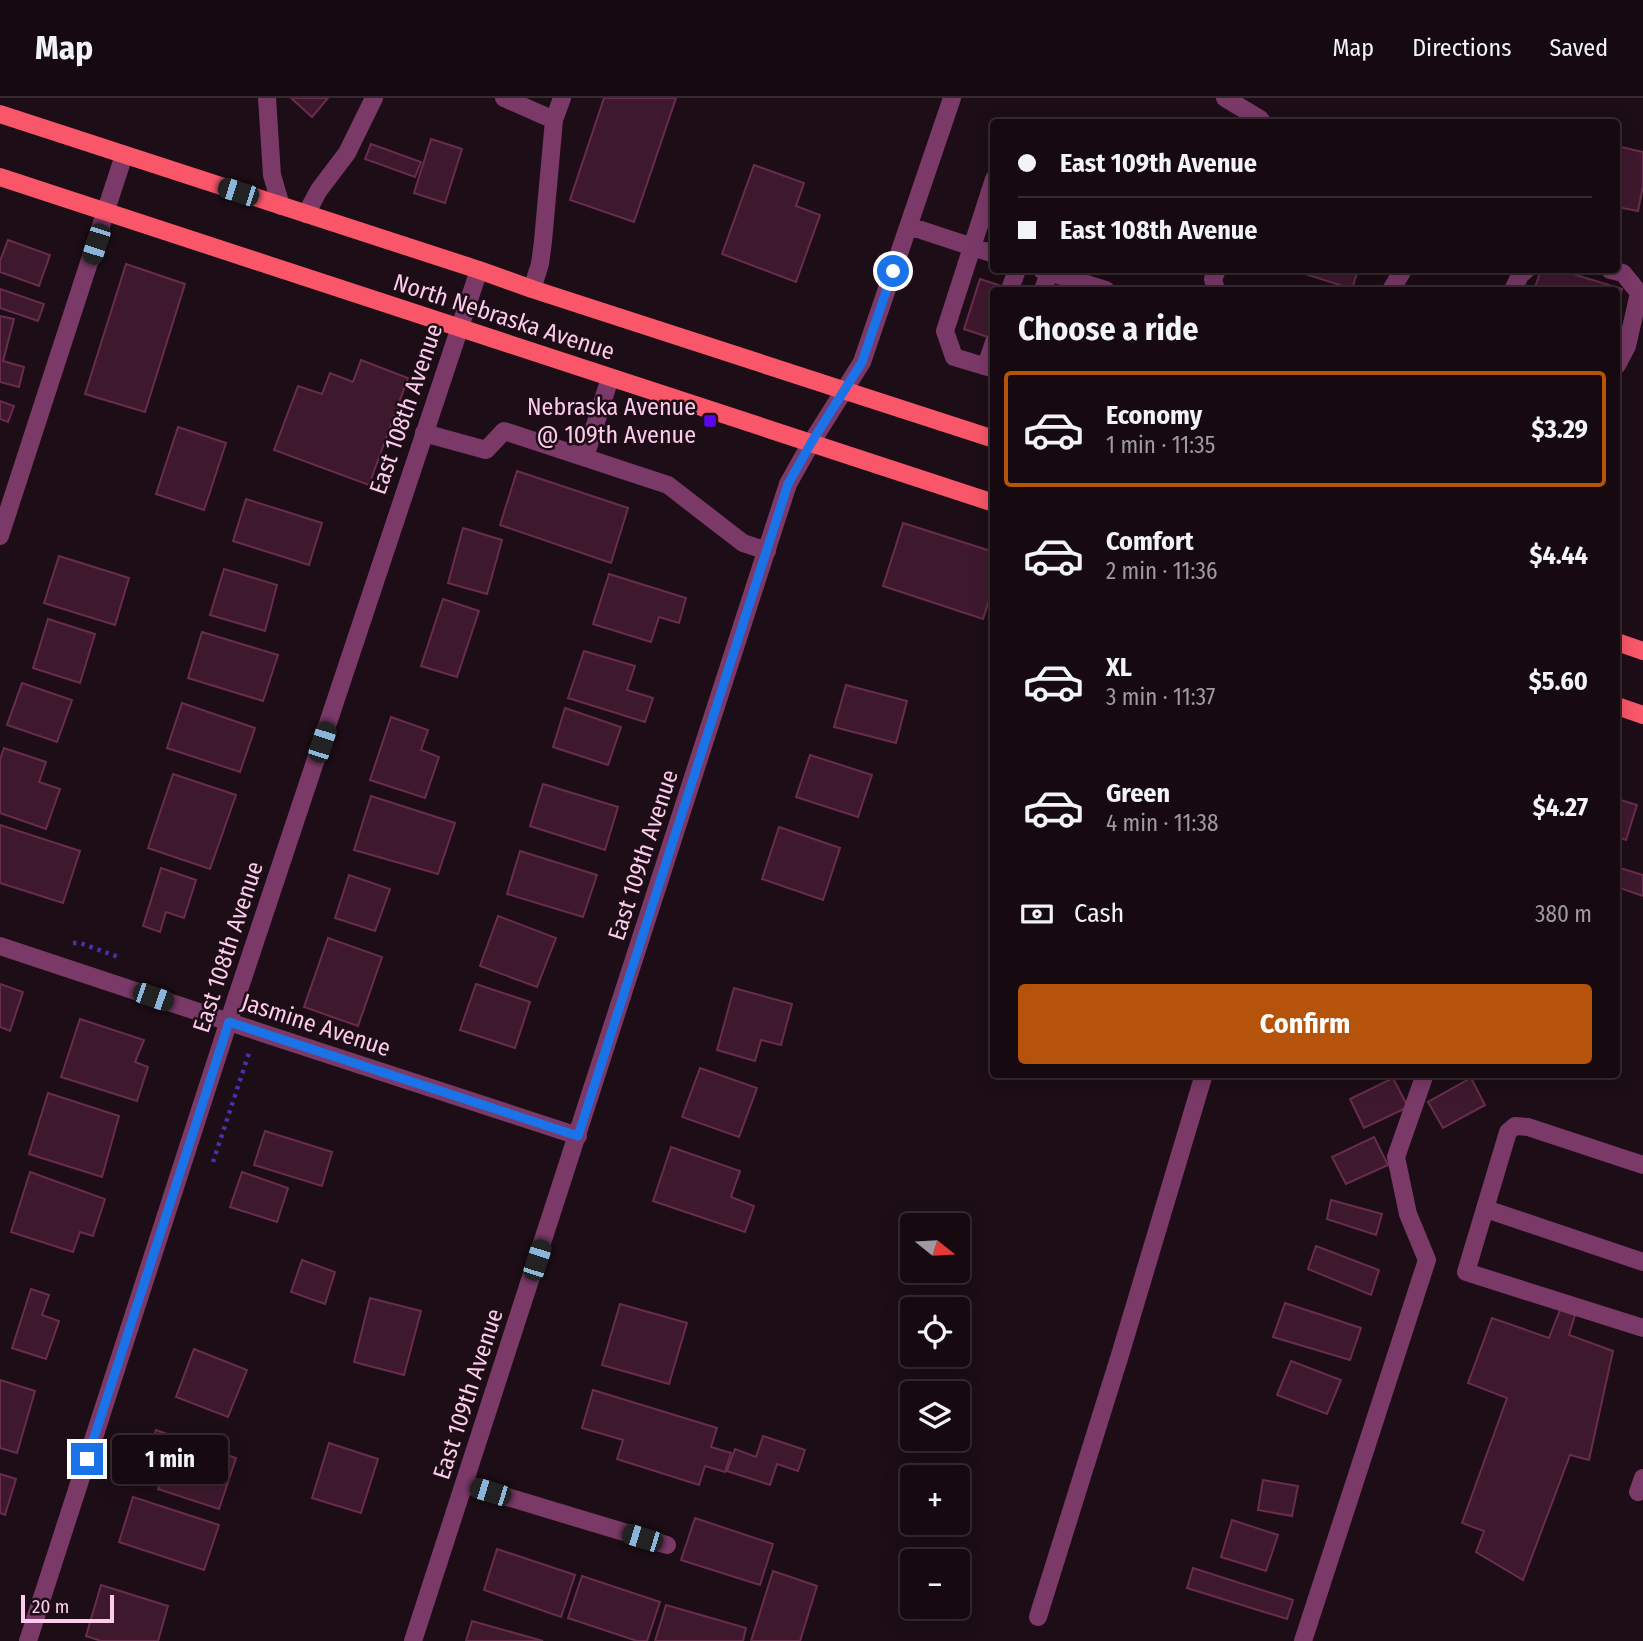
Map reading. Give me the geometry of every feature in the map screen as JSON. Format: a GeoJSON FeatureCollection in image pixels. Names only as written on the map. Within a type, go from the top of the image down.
{"type":"FeatureCollection","features":[{"type":"Feature","properties":{"kind":"main road","name":"North Nebraska Avenue"},"geometry":{"type":"LineString","coordinates":[[0,114],[990,438]]}},
{"type":"Feature","properties":{"kind":"main road","name":"North Nebraska Avenue"},"geometry":{"type":"LineString","coordinates":[[0,177],[990,502]]}},
{"type":"Feature","properties":{"kind":"main road"},"geometry":{"type":"LineString","coordinates":[[1620,643],[1643,650]]}},
{"type":"Feature","properties":{"kind":"main road"},"geometry":{"type":"LineString","coordinates":[[1620,707],[1643,715]]}},
{"type":"Feature","properties":{"kind":"street"},"geometry":{"type":"LineString","coordinates":[[267,98],[272,175],[281,206]]}},
{"type":"Feature","properties":{"kind":"street"},"geometry":{"type":"LineString","coordinates":[[306,214],[319,190],[346,153],[374,98]]}},
{"type":"Feature","properties":{"kind":"street"},"geometry":{"type":"LineString","coordinates":[[504,98],[554,120]]}},
{"type":"Feature","properties":{"kind":"street"},"geometry":{"type":"LineString","coordinates":[[532,289],[540,264],[543,241],[554,120],[562,98]]}},
{"type":"Feature","properties":{"kind":"street","name":"East 109th Avenue"},"geometry":{"type":"LineString","coordinates":[[413,1641],[788,484],[862,362],[952,98]]}},
{"type":"Feature","properties":{"kind":"street"},"geometry":{"type":"LineString","coordinates":[[1225,98],[1260,119]]}},
{"type":"Feature","properties":{"kind":"street"},"geometry":{"type":"LineString","coordinates":[[0,536],[124,155]]}},
{"type":"Feature","properties":{"kind":"street"},"geometry":{"type":"LineString","coordinates":[[990,191],[945,331],[954,356],[990,368]]}},
{"type":"Feature","properties":{"kind":"street"},"geometry":{"type":"LineString","coordinates":[[908,226],[990,253]]}},
{"type":"Feature","properties":{"kind":"street","name":"East 108th Avenue"},"geometry":{"type":"LineString","coordinates":[[28,1641],[229,1022],[479,270]]}},
{"type":"Feature","properties":{"kind":"street"},"geometry":{"type":"LineString","coordinates":[[1620,272],[1639,293],[1628,346],[1620,360]]}},
{"type":"Feature","properties":{"kind":"street"},"geometry":{"type":"LineString","coordinates":[[1051,273],[1081,286]]}},
{"type":"Feature","properties":{"kind":"street"},"geometry":{"type":"LineString","coordinates":[[585,457],[610,378]]}},
{"type":"Feature","properties":{"kind":"street"},"geometry":{"type":"LineString","coordinates":[[424,433],[486,450],[504,431],[668,485],[743,543],[767,551]]}},
{"type":"Feature","properties":{"kind":"street","name":"Jasmine Avenue"},"geometry":{"type":"LineString","coordinates":[[0,946],[578,1136]]}},
{"type":"Feature","properties":{"kind":"street"},"geometry":{"type":"LineString","coordinates":[[1038,1617],[1203,1078]]}},
{"type":"Feature","properties":{"kind":"street"},"geometry":{"type":"LineString","coordinates":[[1303,1641],[1427,1260],[1408,1214],[1396,1157],[1424,1078]]}},
{"type":"Feature","properties":{"kind":"street"},"geometry":{"type":"LineString","coordinates":[[1643,1165],[1528,1127],[1515,1126],[1508,1132],[1466,1272],[1643,1328]]}},
{"type":"Feature","properties":{"kind":"street"},"geometry":{"type":"LineString","coordinates":[[1486,1209],[1643,1262]]}},
{"type":"Feature","properties":{"kind":"street"},"geometry":{"type":"LineString","coordinates":[[464,1484],[667,1545]]}},
{"type":"Feature","properties":{"kind":"path"},"geometry":{"type":"LineString","coordinates":[[213,1162],[250,1052]]}},
{"type":"Feature","properties":{"kind":"building"},"geometry":{"type":"Polygon","coordinates":[[[291,98],[328,98],[312,117],[291,98]]]}},
{"type":"Feature","properties":{"kind":"building"},"geometry":{"type":"Polygon","coordinates":[[[604,98],[676,98],[634,222],[570,200],[604,98]]]}},
{"type":"Feature","properties":{"kind":"building"},"geometry":{"type":"Polygon","coordinates":[[[431,139],[462,149],[445,203],[414,193],[431,139]]]}},
{"type":"Feature","properties":{"kind":"building"},"geometry":{"type":"Polygon","coordinates":[[[371,144],[421,162],[415,177],[365,159],[371,144]]]}},
{"type":"Feature","properties":{"kind":"building"},"geometry":{"type":"Polygon","coordinates":[[[1620,147],[1643,152],[1643,186],[1638,211],[1620,208],[1620,147]]]}},
{"type":"Feature","properties":{"kind":"building"},"geometry":{"type":"Polygon","coordinates":[[[754,165],[804,183],[796,206],[820,215],[796,282],[722,254],[754,165]]]}},
{"type":"Feature","properties":{"kind":"building"},"geometry":{"type":"Polygon","coordinates":[[[8,240],[50,255],[39,286],[0,272],[0,261],[8,240]]]}},
{"type":"Feature","properties":{"kind":"building"},"geometry":{"type":"Polygon","coordinates":[[[126,264],[185,284],[145,412],[85,394],[126,264]]]}},
{"type":"Feature","properties":{"kind":"building"},"geometry":{"type":"Polygon","coordinates":[[[1302,273],[1357,273],[1353,287],[1302,273]]]}},
{"type":"Feature","properties":{"kind":"building"},"geometry":{"type":"Polygon","coordinates":[[[1540,273],[1570,273],[1615,287],[1535,287],[1540,273]]]}},
{"type":"Feature","properties":{"kind":"building"},"geometry":{"type":"Polygon","coordinates":[[[980,279],[1005,287],[990,287],[990,338],[964,329],[980,279]]]}},
{"type":"Feature","properties":{"kind":"building"},"geometry":{"type":"Polygon","coordinates":[[[0,289],[44,304],[38,321],[0,308],[0,289]]]}},
{"type":"Feature","properties":{"kind":"building"},"geometry":{"type":"Polygon","coordinates":[[[0,316],[14,319],[3,361],[24,367],[19,387],[0,382],[0,316]]]}},
{"type":"Feature","properties":{"kind":"building"},"geometry":{"type":"Polygon","coordinates":[[[361,360],[408,378],[369,485],[274,450],[298,386],[322,394],[330,373],[353,382],[361,360]]]}},
{"type":"Feature","properties":{"kind":"building"},"geometry":{"type":"Polygon","coordinates":[[[0,401],[14,406],[8,422],[0,419],[0,401]]]}},
{"type":"Feature","properties":{"kind":"building"},"geometry":{"type":"Polygon","coordinates":[[[178,427],[226,443],[204,510],[156,494],[178,427]]]}},
{"type":"Feature","properties":{"kind":"building"},"geometry":{"type":"Polygon","coordinates":[[[517,471],[628,508],[611,563],[500,525],[517,471]]]}},
{"type":"Feature","properties":{"kind":"building"},"geometry":{"type":"Polygon","coordinates":[[[246,499],[322,523],[309,565],[233,541],[246,499]]]}},
{"type":"Feature","properties":{"kind":"building"},"geometry":{"type":"Polygon","coordinates":[[[903,523],[990,551],[990,597],[983,619],[883,586],[903,523]]]}},
{"type":"Feature","properties":{"kind":"building"},"geometry":{"type":"Polygon","coordinates":[[[463,528],[502,540],[487,594],[448,583],[463,528]]]}},
{"type":"Feature","properties":{"kind":"building"},"geometry":{"type":"Polygon","coordinates":[[[59,556],[129,578],[115,625],[44,603],[59,556]]]}},
{"type":"Feature","properties":{"kind":"building"},"geometry":{"type":"Polygon","coordinates":[[[224,569],[277,585],[265,631],[210,615],[224,569]]]}},
{"type":"Feature","properties":{"kind":"building"},"geometry":{"type":"Polygon","coordinates":[[[609,574],[686,598],[679,623],[659,617],[651,642],[593,624],[609,574]]]}},
{"type":"Feature","properties":{"kind":"building"},"geometry":{"type":"Polygon","coordinates":[[[443,599],[479,611],[457,677],[421,666],[443,599]]]}},
{"type":"Feature","properties":{"kind":"building"},"geometry":{"type":"Polygon","coordinates":[[[48,619],[95,634],[80,683],[33,668],[48,619]]]}},
{"type":"Feature","properties":{"kind":"building"},"geometry":{"type":"Polygon","coordinates":[[[202,632],[278,655],[263,701],[188,678],[202,632]]]}},
{"type":"Feature","properties":{"kind":"building"},"geometry":{"type":"Polygon","coordinates":[[[584,651],[635,666],[627,690],[653,698],[645,722],[568,698],[584,651]]]}},
{"type":"Feature","properties":{"kind":"building"},"geometry":{"type":"Polygon","coordinates":[[[22,683],[72,700],[57,742],[7,725],[22,683]]]}},
{"type":"Feature","properties":{"kind":"building"},"geometry":{"type":"Polygon","coordinates":[[[846,685],[907,701],[896,743],[834,727],[846,685]]]}},
{"type":"Feature","properties":{"kind":"building"},"geometry":{"type":"Polygon","coordinates":[[[182,703],[255,728],[240,772],[167,748],[182,703]]]}},
{"type":"Feature","properties":{"kind":"building"},"geometry":{"type":"Polygon","coordinates":[[[565,708],[621,727],[608,765],[553,747],[565,708]]]}},
{"type":"Feature","properties":{"kind":"building"},"geometry":{"type":"Polygon","coordinates":[[[391,717],[428,730],[421,750],[439,757],[425,798],[370,780],[391,717]]]}},
{"type":"Feature","properties":{"kind":"building"},"geometry":{"type":"Polygon","coordinates":[[[4,748],[46,762],[39,782],[60,789],[46,829],[0,813],[0,760],[4,748]]]}},
{"type":"Feature","properties":{"kind":"building"},"geometry":{"type":"Polygon","coordinates":[[[810,755],[872,775],[858,817],[796,797],[810,755]]]}},
{"type":"Feature","properties":{"kind":"building"},"geometry":{"type":"Polygon","coordinates":[[[173,774],[236,795],[210,869],[148,848],[173,774]]]}},
{"type":"Feature","properties":{"kind":"building"},"geometry":{"type":"Polygon","coordinates":[[[543,784],[618,807],[605,850],[530,826],[543,784]]]}},
{"type":"Feature","properties":{"kind":"building"},"geometry":{"type":"Polygon","coordinates":[[[371,796],[455,823],[438,874],[354,850],[371,796]]]}},
{"type":"Feature","properties":{"kind":"building"},"geometry":{"type":"Polygon","coordinates":[[[1620,800],[1637,805],[1626,840],[1620,838],[1620,800]]]}},
{"type":"Feature","properties":{"kind":"building"},"geometry":{"type":"Polygon","coordinates":[[[0,825],[80,851],[63,903],[0,883],[0,825]]]}},
{"type":"Feature","properties":{"kind":"building"},"geometry":{"type":"Polygon","coordinates":[[[779,827],[840,848],[823,900],[762,879],[779,827]]]}},
{"type":"Feature","properties":{"kind":"building"},"geometry":{"type":"Polygon","coordinates":[[[520,851],[597,875],[583,917],[507,894],[520,851]]]}},
{"type":"Feature","properties":{"kind":"building"},"geometry":{"type":"Polygon","coordinates":[[[161,868],[196,880],[184,918],[166,912],[160,932],[143,926],[161,868]]]}},
{"type":"Feature","properties":{"kind":"building"},"geometry":{"type":"Polygon","coordinates":[[[1620,868],[1643,875],[1643,896],[1620,888],[1620,868]]]}},
{"type":"Feature","properties":{"kind":"building"},"geometry":{"type":"Polygon","coordinates":[[[349,875],[390,889],[375,931],[335,918],[349,875]]]}},
{"type":"Feature","properties":{"kind":"building"},"geometry":{"type":"Polygon","coordinates":[[[498,916],[556,938],[537,987],[480,966],[498,916]]]}},
{"type":"Feature","properties":{"kind":"building"},"geometry":{"type":"Polygon","coordinates":[[[328,938],[382,957],[358,1026],[304,1007],[328,938]]]}},
{"type":"Feature","properties":{"kind":"building"},"geometry":{"type":"Polygon","coordinates":[[[0,984],[23,992],[10,1031],[0,1027],[0,984]]]}},
{"type":"Feature","properties":{"kind":"building"},"geometry":{"type":"Polygon","coordinates":[[[476,984],[530,1002],[515,1048],[460,1030],[476,984]]]}},
{"type":"Feature","properties":{"kind":"building"},"geometry":{"type":"Polygon","coordinates":[[[734,988],[792,1004],[781,1045],[761,1040],[755,1061],[717,1050],[734,988]]]}},
{"type":"Feature","properties":{"kind":"building"},"geometry":{"type":"Polygon","coordinates":[[[80,1019],[144,1040],[135,1062],[148,1067],[137,1101],[61,1077],[80,1019]]]}},
{"type":"Feature","properties":{"kind":"building"},"geometry":{"type":"Polygon","coordinates":[[[700,1068],[757,1088],[739,1137],[682,1117],[700,1068]]]}},
{"type":"Feature","properties":{"kind":"building"},"geometry":{"type":"Polygon","coordinates":[[[1393,1078],[1408,1107],[1364,1128],[1350,1099],[1393,1078]]]}},
{"type":"Feature","properties":{"kind":"building"},"geometry":{"type":"Polygon","coordinates":[[[1471,1078],[1485,1105],[1443,1128],[1428,1102],[1471,1078]]]}},
{"type":"Feature","properties":{"kind":"building"},"geometry":{"type":"Polygon","coordinates":[[[48,1093],[119,1116],[102,1177],[29,1154],[48,1093]]]}},
{"type":"Feature","properties":{"kind":"building"},"geometry":{"type":"Polygon","coordinates":[[[265,1131],[332,1152],[322,1186],[254,1165],[265,1131]]]}},
{"type":"Feature","properties":{"kind":"building"},"geometry":{"type":"Polygon","coordinates":[[[1374,1137],[1388,1165],[1346,1184],[1332,1157],[1374,1137]]]}},
{"type":"Feature","properties":{"kind":"building"},"geometry":{"type":"Polygon","coordinates":[[[671,1147],[740,1171],[731,1197],[754,1206],[745,1232],[653,1201],[671,1147]]]}},
{"type":"Feature","properties":{"kind":"building"},"geometry":{"type":"Polygon","coordinates":[[[30,1172],[105,1199],[93,1236],[80,1232],[73,1252],[11,1232],[30,1172]]]}},
{"type":"Feature","properties":{"kind":"building"},"geometry":{"type":"Polygon","coordinates":[[[242,1172],[288,1188],[277,1222],[230,1207],[242,1172]]]}},
{"type":"Feature","properties":{"kind":"building"},"geometry":{"type":"Polygon","coordinates":[[[1331,1200],[1382,1214],[1376,1235],[1327,1219],[1331,1200]]]}},
{"type":"Feature","properties":{"kind":"building"},"geometry":{"type":"Polygon","coordinates":[[[1316,1246],[1379,1270],[1371,1295],[1308,1269],[1316,1246]]]}},
{"type":"Feature","properties":{"kind":"building"},"geometry":{"type":"Polygon","coordinates":[[[302,1260],[335,1272],[325,1304],[291,1292],[302,1260]]]}},
{"type":"Feature","properties":{"kind":"building"},"geometry":{"type":"Polygon","coordinates":[[[31,1289],[49,1295],[42,1315],[59,1321],[46,1359],[12,1348],[31,1289]]]}},
{"type":"Feature","properties":{"kind":"building"},"geometry":{"type":"Polygon","coordinates":[[[370,1298],[421,1311],[404,1375],[354,1362],[370,1298]]]}},
{"type":"Feature","properties":{"kind":"building"},"geometry":{"type":"Polygon","coordinates":[[[1285,1303],[1361,1328],[1350,1360],[1273,1337],[1285,1303]]]}},
{"type":"Feature","properties":{"kind":"building"},"geometry":{"type":"Polygon","coordinates":[[[620,1304],[687,1323],[669,1384],[602,1365],[620,1304]]]}},
{"type":"Feature","properties":{"kind":"building"},"geometry":{"type":"Polygon","coordinates":[[[1560,1310],[1575,1315],[1569,1335],[1613,1351],[1589,1460],[1570,1455],[1523,1580],[1476,1552],[1484,1531],[1462,1523],[1507,1398],[1468,1383],[1492,1318],[1549,1338],[1560,1310]]]}},
{"type":"Feature","properties":{"kind":"building"},"geometry":{"type":"Polygon","coordinates":[[[194,1349],[247,1370],[228,1417],[176,1397],[194,1349]]]}},
{"type":"Feature","properties":{"kind":"building"},"geometry":{"type":"Polygon","coordinates":[[[1291,1361],[1341,1380],[1327,1414],[1277,1395],[1291,1361]]]}},
{"type":"Feature","properties":{"kind":"building"},"geometry":{"type":"Polygon","coordinates":[[[0,1380],[35,1391],[17,1453],[0,1448],[0,1380]]]}},
{"type":"Feature","properties":{"kind":"building"},"geometry":{"type":"Polygon","coordinates":[[[593,1390],[717,1428],[711,1447],[731,1453],[725,1472],[705,1466],[699,1485],[617,1459],[623,1440],[582,1428],[593,1390]]]}},
{"type":"Feature","properties":{"kind":"building"},"geometry":{"type":"Polygon","coordinates":[[[156,1430],[236,1458],[219,1509],[158,1489],[167,1463],[147,1456],[156,1430]]]}},
{"type":"Feature","properties":{"kind":"building"},"geometry":{"type":"Polygon","coordinates":[[[763,1436],[805,1450],[798,1471],[777,1464],[770,1485],[727,1471],[735,1449],[756,1457],[763,1436]]]}},
{"type":"Feature","properties":{"kind":"building"},"geometry":{"type":"Polygon","coordinates":[[[329,1443],[378,1459],[361,1513],[312,1498],[329,1443]]]}},
{"type":"Feature","properties":{"kind":"building"},"geometry":{"type":"Polygon","coordinates":[[[0,1474],[16,1479],[5,1515],[0,1513],[0,1474]]]}},
{"type":"Feature","properties":{"kind":"building"},"geometry":{"type":"Polygon","coordinates":[[[1263,1480],[1298,1486],[1292,1516],[1258,1510],[1263,1480]]]}},
{"type":"Feature","properties":{"kind":"building"},"geometry":{"type":"Polygon","coordinates":[[[133,1497],[219,1525],[204,1570],[119,1542],[133,1497]]]}},
{"type":"Feature","properties":{"kind":"building"},"geometry":{"type":"Polygon","coordinates":[[[695,1518],[773,1544],[760,1585],[681,1560],[695,1518]]]}},
{"type":"Feature","properties":{"kind":"building"},"geometry":{"type":"Polygon","coordinates":[[[1232,1520],[1278,1535],[1266,1571],[1221,1557],[1232,1520]]]}},
{"type":"Feature","properties":{"kind":"building"},"geometry":{"type":"Polygon","coordinates":[[[497,1549],[575,1575],[561,1617],[484,1590],[497,1549]]]}},
{"type":"Feature","properties":{"kind":"building"},"geometry":{"type":"Polygon","coordinates":[[[1193,1568],[1293,1600],[1287,1619],[1187,1588],[1193,1568]]]}},
{"type":"Feature","properties":{"kind":"building"},"geometry":{"type":"Polygon","coordinates":[[[773,1571],[817,1586],[800,1641],[751,1641],[773,1571]]]}},
{"type":"Feature","properties":{"kind":"building"},"geometry":{"type":"Polygon","coordinates":[[[582,1576],[660,1602],[647,1641],[637,1641],[568,1618],[582,1576]]]}},
{"type":"Feature","properties":{"kind":"building"},"geometry":{"type":"Polygon","coordinates":[[[101,1585],[168,1606],[158,1641],[101,1641],[86,1636],[101,1585]]]}},
{"type":"Feature","properties":{"kind":"building"},"geometry":{"type":"Polygon","coordinates":[[[666,1605],[746,1628],[743,1641],[655,1641],[666,1605]]]}},
{"type":"Feature","properties":{"kind":"building"},"geometry":{"type":"Polygon","coordinates":[[[472,1621],[543,1641],[466,1641],[472,1621]]]}},
{"type":"Feature","properties":{"kind":"place","name":"Nebraska Avenue @ 109th Avenue"},"geometry":{"type":"Point","coordinates":[710,421]}},
{"type":"Feature","properties":{"kind":"route"},"geometry":{"type":"LineString","coordinates":[[87,1459],[229,1022],[578,1136],[788,484],[862,362],[893,271]]}}]}
